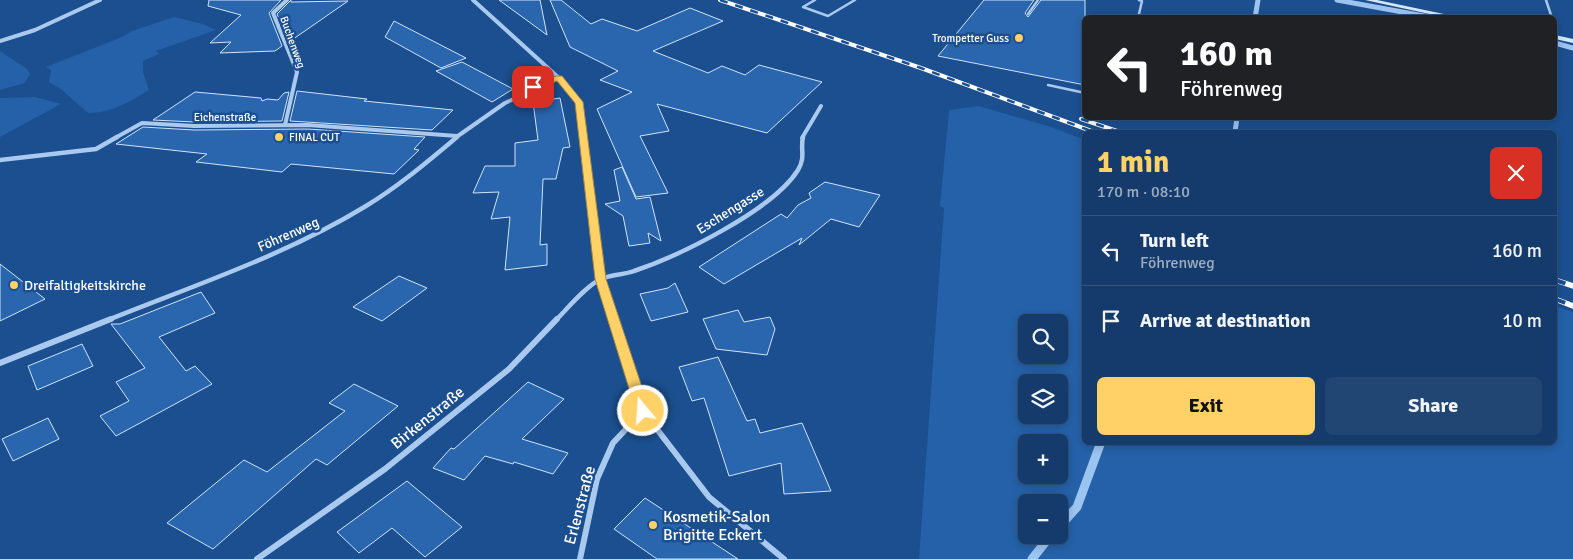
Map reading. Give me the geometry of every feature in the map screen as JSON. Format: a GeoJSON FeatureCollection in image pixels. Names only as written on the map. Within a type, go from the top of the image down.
{"type":"FeatureCollection","features":[{"type":"Feature","properties":{"kind":"street"},"geometry":{"type":"LineString","coordinates":[[0,41],[35,30],[100,0]]}},
{"type":"Feature","properties":{"kind":"street","name":"Buchenweg"},"geometry":{"type":"LineString","coordinates":[[285,125],[296,72],[273,13],[287,0]]}},
{"type":"Feature","properties":{"kind":"street"},"geometry":{"type":"LineString","coordinates":[[473,0],[559,78],[579,102],[600,279],[643,411],[709,497],[784,559]]}},
{"type":"Feature","properties":{"kind":"street"},"geometry":{"type":"LineString","coordinates":[[1368,0],[1446,15]]}},
{"type":"Feature","properties":{"kind":"street"},"geometry":{"type":"LineString","coordinates":[[1557,37],[1573,41]]}},
{"type":"Feature","properties":{"kind":"street","name":"Föhrenweg"},"geometry":{"type":"LineString","coordinates":[[0,363],[281,251],[318,234],[401,183],[478,121],[533,87],[559,78]]}},
{"type":"Feature","properties":{"kind":"street","name":"Eschengasse"},"geometry":{"type":"LineString","coordinates":[[600,279],[632,272],[678,255],[751,213],[779,192],[798,170],[804,155],[802,139],[821,106]]}},
{"type":"Feature","properties":{"kind":"street","name":"Eichenstraße"},"geometry":{"type":"LineString","coordinates":[[0,160],[96,148],[142,123],[194,126],[308,125],[457,136]]}},
{"type":"Feature","properties":{"kind":"street","name":"Birkenstraße"},"geometry":{"type":"LineString","coordinates":[[257,559],[385,469],[509,369],[577,298],[600,279]]}},
{"type":"Feature","properties":{"kind":"street","name":"Erlenstraße"},"geometry":{"type":"LineString","coordinates":[[580,559],[597,479],[613,442],[643,411]]}},
{"type":"Feature","properties":{"kind":"lane"},"geometry":{"type":"LineString","coordinates":[[815,0],[803,7],[828,16],[855,0]]}},
{"type":"Feature","properties":{"kind":"lane"},"geometry":{"type":"LineString","coordinates":[[1028,14],[1038,0]]}},
{"type":"Feature","properties":{"kind":"lane"},"geometry":{"type":"LineString","coordinates":[[1139,0],[1142,1],[1140,15]]}},
{"type":"Feature","properties":{"kind":"lane"},"geometry":{"type":"LineString","coordinates":[[1546,0],[1551,15]]}},
{"type":"Feature","properties":{"kind":"lane"},"geometry":{"type":"LineString","coordinates":[[1048,85],[1082,92]]}},
{"type":"Feature","properties":{"kind":"shaded area"},"geometry":{"type":"Polygon","coordinates":[[[174,17],[203,24],[216,30],[156,51],[159,54],[143,61],[143,72],[149,90],[127,103],[113,109],[88,113],[62,90],[49,82],[51,70],[46,67],[122,37],[132,31],[174,17]]]}},
{"type":"Feature","properties":{"kind":"shaded area"},"geometry":{"type":"Polygon","coordinates":[[[0,51],[27,69],[30,74],[25,83],[0,90],[0,51]]]}},
{"type":"Feature","properties":{"kind":"shaded area"},"geometry":{"type":"Polygon","coordinates":[[[35,97],[61,104],[0,137],[0,98],[35,97]]]}},
{"type":"Feature","properties":{"kind":"shaded area"},"geometry":{"type":"Polygon","coordinates":[[[979,106],[1051,127],[1082,139],[1082,445],[1557,445],[1557,307],[1573,312],[1573,559],[919,559],[944,208],[940,206],[949,110],[979,106]]]}},
{"type":"Feature","properties":{"kind":"building"},"geometry":{"type":"Polygon","coordinates":[[[209,0],[281,0],[269,13],[282,46],[275,51],[220,53],[231,42],[210,43],[241,15],[208,6],[209,0]]]}},
{"type":"Feature","properties":{"kind":"building"},"geometry":{"type":"Polygon","coordinates":[[[291,0],[291,2],[348,1],[289,42],[277,14],[291,0]]]}},
{"type":"Feature","properties":{"kind":"building"},"geometry":{"type":"Polygon","coordinates":[[[499,0],[540,0],[547,35],[499,0]]]}},
{"type":"Feature","properties":{"kind":"building"},"geometry":{"type":"Polygon","coordinates":[[[550,0],[561,0],[591,24],[602,19],[637,31],[690,8],[723,21],[653,51],[708,73],[722,66],[745,75],[759,65],[822,82],[767,133],[657,104],[669,131],[640,136],[668,193],[636,197],[597,109],[632,92],[600,80],[618,71],[570,47],[550,0]]]}},
{"type":"Feature","properties":{"kind":"building","name":"Trompetter Guss"},"geometry":{"type":"Polygon","coordinates":[[[984,0],[1034,0],[1025,13],[1028,17],[1041,0],[1085,0],[1085,15],[1082,15],[1082,84],[938,56],[984,0]]]}},
{"type":"Feature","properties":{"kind":"building"},"geometry":{"type":"Polygon","coordinates":[[[394,21],[466,58],[441,68],[385,37],[394,21]]]}},
{"type":"Feature","properties":{"kind":"building"},"geometry":{"type":"Polygon","coordinates":[[[462,62],[513,89],[492,102],[436,71],[462,62]]]}},
{"type":"Feature","properties":{"kind":"building"},"geometry":{"type":"Polygon","coordinates":[[[297,91],[367,99],[364,101],[453,110],[432,130],[290,121],[297,91]]]}},
{"type":"Feature","properties":{"kind":"building"},"geometry":{"type":"Polygon","coordinates":[[[195,92],[261,98],[262,101],[267,99],[278,100],[284,93],[289,92],[282,121],[194,122],[153,120],[195,92]]]}},
{"type":"Feature","properties":{"kind":"building"},"geometry":{"type":"Polygon","coordinates":[[[560,98],[570,147],[563,148],[556,179],[543,179],[540,245],[547,244],[547,265],[505,270],[510,217],[491,219],[499,192],[473,193],[485,166],[515,166],[515,143],[538,140],[533,102],[560,98]]]}},
{"type":"Feature","properties":{"kind":"building"},"geometry":{"type":"Polygon","coordinates":[[[143,127],[194,130],[308,129],[425,137],[414,149],[419,150],[394,174],[291,164],[282,172],[196,162],[207,154],[116,144],[143,127]]]}},
{"type":"Feature","properties":{"kind":"building"},"geometry":{"type":"Polygon","coordinates":[[[622,167],[636,199],[650,197],[661,241],[648,233],[650,243],[629,246],[623,216],[605,204],[620,201],[614,170],[622,167]]]}},
{"type":"Feature","properties":{"kind":"building"},"geometry":{"type":"Polygon","coordinates":[[[825,182],[880,195],[859,227],[831,219],[799,245],[802,238],[724,284],[699,267],[781,214],[787,218],[798,205],[811,198],[809,193],[825,182]]]}},
{"type":"Feature","properties":{"kind":"building","name":"Dreifaltigkeitskirche"},"geometry":{"type":"Polygon","coordinates":[[[0,264],[45,299],[0,321],[0,264]]]}},
{"type":"Feature","properties":{"kind":"building"},"geometry":{"type":"Polygon","coordinates":[[[399,276],[427,288],[382,321],[353,307],[399,276]]]}},
{"type":"Feature","properties":{"kind":"building"},"geometry":{"type":"Polygon","coordinates":[[[675,283],[688,312],[651,321],[640,294],[668,288],[675,283]]]}},
{"type":"Feature","properties":{"kind":"building"},"geometry":{"type":"Polygon","coordinates":[[[201,292],[215,313],[159,337],[186,371],[195,366],[212,384],[116,436],[100,416],[129,401],[116,382],[145,368],[111,324],[120,324],[201,292]]]}},
{"type":"Feature","properties":{"kind":"building"},"geometry":{"type":"Polygon","coordinates":[[[738,310],[744,322],[770,317],[775,329],[767,355],[716,349],[703,319],[738,310]]]}},
{"type":"Feature","properties":{"kind":"building"},"geometry":{"type":"Polygon","coordinates":[[[82,344],[93,366],[37,390],[28,366],[82,344]]]}},
{"type":"Feature","properties":{"kind":"building"},"geometry":{"type":"Polygon","coordinates":[[[718,357],[747,421],[755,419],[760,433],[802,423],[831,491],[784,494],[781,463],[729,476],[704,398],[692,401],[679,367],[718,357]]]}},
{"type":"Feature","properties":{"kind":"building"},"geometry":{"type":"Polygon","coordinates":[[[528,382],[564,399],[522,439],[568,453],[553,474],[514,462],[513,464],[485,456],[464,480],[433,468],[451,448],[454,449],[528,382]]]}},
{"type":"Feature","properties":{"kind":"building"},"geometry":{"type":"Polygon","coordinates":[[[354,384],[398,406],[327,465],[316,459],[213,549],[167,523],[244,460],[267,472],[345,411],[329,403],[354,384]]]}},
{"type":"Feature","properties":{"kind":"building"},"geometry":{"type":"Polygon","coordinates":[[[48,418],[59,439],[13,461],[2,439],[48,418]]]}},
{"type":"Feature","properties":{"kind":"building"},"geometry":{"type":"Polygon","coordinates":[[[407,481],[462,527],[425,557],[392,528],[359,553],[337,532],[407,481]]]}},
{"type":"Feature","properties":{"kind":"building"},"geometry":{"type":"Polygon","coordinates":[[[645,498],[738,559],[657,559],[614,529],[645,498]]]}},
{"type":"Feature","properties":{"kind":"waterway"},"geometry":{"type":"LineString","coordinates":[[1256,15],[1258,0]]}},
{"type":"Feature","properties":{"kind":"waterway"},"geometry":{"type":"LineString","coordinates":[[1337,0],[1419,15]]}},
{"type":"Feature","properties":{"kind":"waterway"},"geometry":{"type":"LineString","coordinates":[[1557,44],[1573,48]]}},
{"type":"Feature","properties":{"kind":"waterway"},"geometry":{"type":"LineString","coordinates":[[1235,130],[1237,120]]}},
{"type":"Feature","properties":{"kind":"waterway"},"geometry":{"type":"LineString","coordinates":[[1068,517],[1077,507],[1100,445]]}},
{"type":"Feature","properties":{"kind":"waterway"},"geometry":{"type":"LineString","coordinates":[[1032,559],[1044,544]]}},
{"type":"Feature","properties":{"kind":"railway"},"geometry":{"type":"LineString","coordinates":[[720,0],[921,68],[1089,130]]}},
{"type":"Feature","properties":{"kind":"railway"},"geometry":{"type":"LineString","coordinates":[[1084,120],[1114,130]]}},
{"type":"Feature","properties":{"kind":"railway"},"geometry":{"type":"LineString","coordinates":[[1557,281],[1573,286]]}},
{"type":"Feature","properties":{"kind":"railway"},"geometry":{"type":"LineString","coordinates":[[1557,300],[1573,306]]}},
{"type":"Feature","properties":{"kind":"place","name":"Trompetter Guss"},"geometry":{"type":"Point","coordinates":[1019,38]}},
{"type":"Feature","properties":{"kind":"place","name":"FINAL CUT"},"geometry":{"type":"Point","coordinates":[279,137]}},
{"type":"Feature","properties":{"kind":"place","name":"Dreifaltigkeitskirche"},"geometry":{"type":"Point","coordinates":[14,285]}},
{"type":"Feature","properties":{"kind":"place","name":"Kosmetik-Salon Brigitte Eckert"},"geometry":{"type":"Point","coordinates":[653,525]}},
{"type":"Feature","properties":{"kind":"route"},"geometry":{"type":"LineString","coordinates":[[533,87],[559,78],[579,102],[600,279],[643,411]]}}]}
